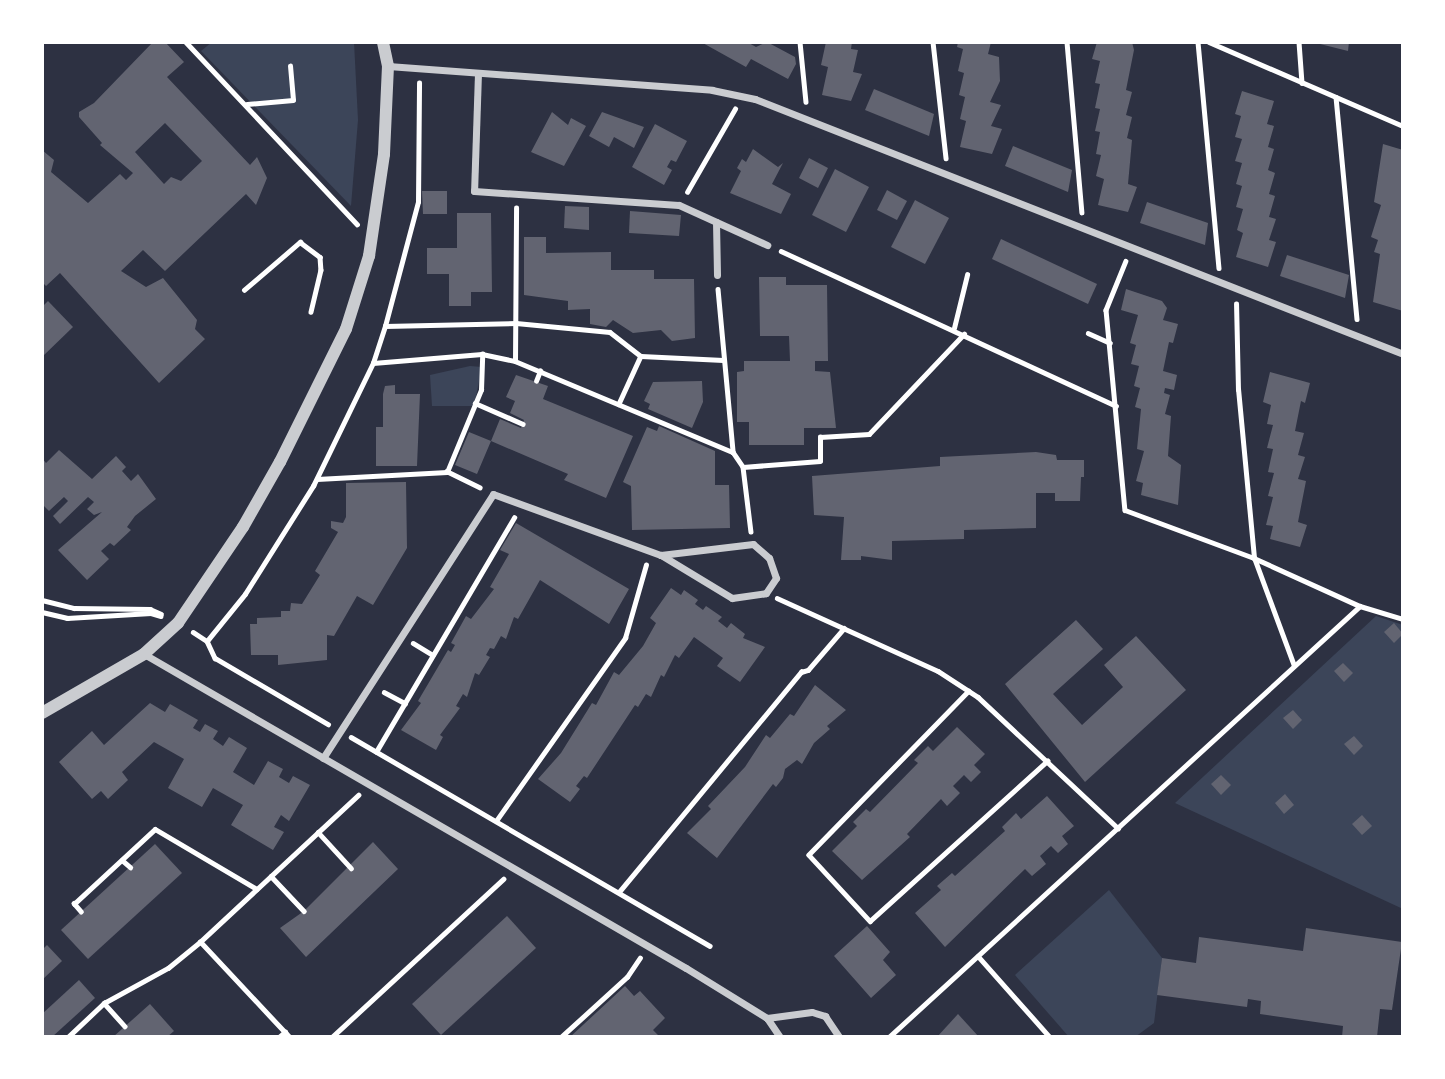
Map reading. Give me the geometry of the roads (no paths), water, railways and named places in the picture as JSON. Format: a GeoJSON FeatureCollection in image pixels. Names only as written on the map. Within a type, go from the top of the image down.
{"type":"FeatureCollection","features":[{"type":"Feature","properties":{"kind":"street"},"geometry":{"type":"LineString","coordinates":[[42,713],[144,654],[178,623],[243,527],[279,463],[346,329],[371,241],[384,154],[388,66],[383,42]]}},
{"type":"Feature","properties":{"kind":"street"},"geometry":{"type":"LineString","coordinates":[[388,66],[712,90],[743,96],[1221,286],[1403,354]]}},
{"type":"Feature","properties":{"kind":"street"},"geometry":{"type":"LineString","coordinates":[[478,73],[474,191],[516,198],[679,205],[767,245]]}},
{"type":"Feature","properties":{"kind":"street"},"geometry":{"type":"LineString","coordinates":[[716,222],[718,275]]}},
{"type":"Feature","properties":{"kind":"street"},"geometry":{"type":"LineString","coordinates":[[323,758],[493,494],[661,555],[732,597],[766,593],[775,578],[769,558],[753,544],[661,555]]}},
{"type":"Feature","properties":{"kind":"street"},"geometry":{"type":"LineString","coordinates":[[144,654],[648,945],[767,1018],[780,1037]]}},
{"type":"Feature","properties":{"kind":"street"},"geometry":{"type":"LineString","coordinates":[[767,1018],[812,1012],[825,1016],[839,1037]]}}]}
